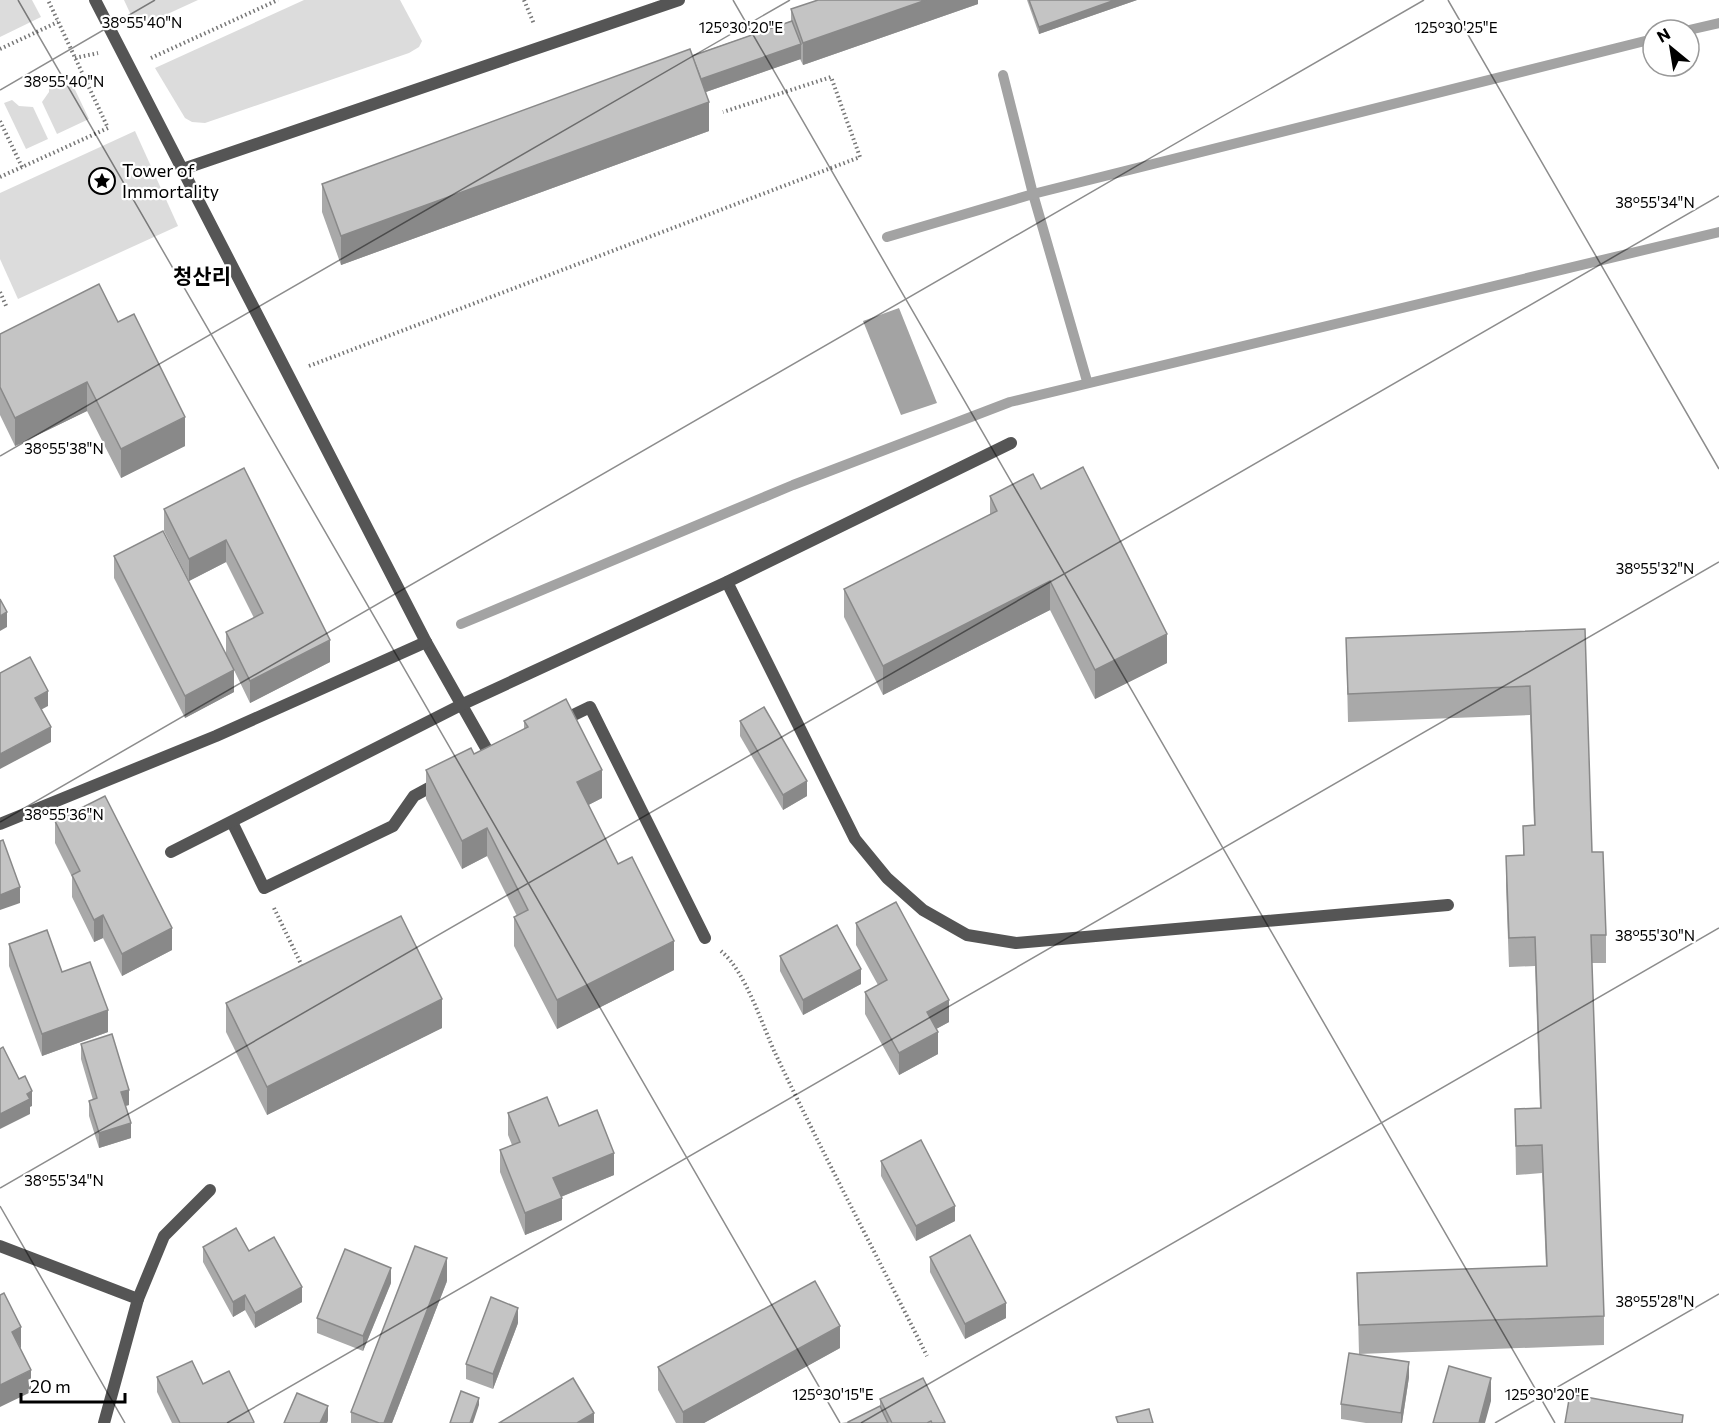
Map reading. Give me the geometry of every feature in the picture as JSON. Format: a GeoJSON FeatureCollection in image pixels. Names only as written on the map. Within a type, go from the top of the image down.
{"type":"FeatureCollection","features":[{"type":"Feature","properties":{"kind":"street"},"geometry":{"type":"LineString","coordinates":[[95,0],[128,68],[183,169],[426,642],[463,704],[490,756]]}},
{"type":"Feature","properties":{"kind":"street"},"geometry":{"type":"LineString","coordinates":[[183,169],[680,0]]}},
{"type":"Feature","properties":{"kind":"street"},"geometry":{"type":"LineString","coordinates":[[171,852],[463,704],[727,582],[1011,443]]}},
{"type":"Feature","properties":{"kind":"street"},"geometry":{"type":"LineString","coordinates":[[727,582],[855,839],[887,878],[923,910],[967,935],[1016,943],[1448,905]]}},
{"type":"Feature","properties":{"kind":"street"},"geometry":{"type":"LineString","coordinates":[[0,824],[216,736],[426,642]]}},
{"type":"Feature","properties":{"kind":"street"},"geometry":{"type":"LineString","coordinates":[[550,727],[590,707],[705,938]]}},
{"type":"Feature","properties":{"kind":"street"},"geometry":{"type":"LineString","coordinates":[[232,822],[264,888],[393,826],[414,796],[448,777]]}},
{"type":"Feature","properties":{"kind":"street"},"geometry":{"type":"LineString","coordinates":[[104,1423],[138,1299],[164,1236],[210,1190]]}},
{"type":"Feature","properties":{"kind":"street"},"geometry":{"type":"LineString","coordinates":[[0,1246],[138,1299]]}},
{"type":"Feature","properties":{"kind":"path"},"geometry":{"type":"LineString","coordinates":[[0,177],[108,128],[48,0]]}},
{"type":"Feature","properties":{"kind":"path"},"geometry":{"type":"LineString","coordinates":[[128,68],[278,0]]}},
{"type":"Feature","properties":{"kind":"path"},"geometry":{"type":"LineString","coordinates":[[0,50],[58,22]]}},
{"type":"Feature","properties":{"kind":"path"},"geometry":{"type":"LineString","coordinates":[[288,373],[860,157],[831,77],[723,111]]}},
{"type":"Feature","properties":{"kind":"path"},"geometry":{"type":"LineString","coordinates":[[0,121],[22,167]]}},
{"type":"Feature","properties":{"kind":"path"},"geometry":{"type":"LineString","coordinates":[[0,292],[7,308]]}},
{"type":"Feature","properties":{"kind":"path"},"geometry":{"type":"LineString","coordinates":[[264,888],[307,977]]}},
{"type":"Feature","properties":{"kind":"path"},"geometry":{"type":"LineString","coordinates":[[705,938],[730,958],[739,973],[776,1055],[927,1356]]}},
{"type":"Feature","properties":{"kind":"shaded area"},"geometry":{"type":"Polygon","coordinates":[[[0,0],[32,0],[41,17],[0,37],[0,0]]]}},
{"type":"Feature","properties":{"kind":"shaded area"},"geometry":{"type":"Polygon","coordinates":[[[124,0],[198,0],[137,28],[124,0]]]}},
{"type":"Feature","properties":{"kind":"shaded area"},"geometry":{"type":"Polygon","coordinates":[[[304,0],[400,0],[422,41],[419,47],[409,53],[205,123],[192,122],[185,118],[155,68],[304,0]]]}},
{"type":"Feature","properties":{"kind":"shaded area"},"geometry":{"type":"Polygon","coordinates":[[[67,73],[89,119],[57,134],[42,102],[49,92],[49,82],[67,73]]]}},
{"type":"Feature","properties":{"kind":"shaded area"},"geometry":{"type":"Polygon","coordinates":[[[12,100],[19,106],[33,107],[48,139],[26,149],[4,103],[12,100]]]}},
{"type":"Feature","properties":{"kind":"shaded area"},"geometry":{"type":"Polygon","coordinates":[[[135,131],[178,226],[18,299],[0,259],[0,193],[135,131]]]}},
{"type":"Feature","properties":{"kind":"shaded area"},"geometry":{"type":"Polygon","coordinates":[[[899,308],[937,403],[901,415],[863,321],[899,308]]]}},
{"type":"Feature","properties":{"kind":"building"},"geometry":{"type":"Polygon","coordinates":[[[818,0],[926,0],[803,43],[791,9],[818,0]]]}},
{"type":"Feature","properties":{"kind":"building"},"geometry":{"type":"Polygon","coordinates":[[[1029,0],[1115,0],[1039,27],[1029,0]]]}},
{"type":"Feature","properties":{"kind":"building"},"geometry":{"type":"Polygon","coordinates":[[[792,21],[801,44],[701,79],[692,56],[792,21]]]}},
{"type":"Feature","properties":{"kind":"building"},"geometry":{"type":"Polygon","coordinates":[[[690,49],[709,102],[341,236],[322,184],[690,49]]]}},
{"type":"Feature","properties":{"kind":"building"},"geometry":{"type":"Polygon","coordinates":[[[99,284],[118,322],[134,314],[185,417],[121,449],[87,382],[15,418],[0,387],[0,334],[99,284]]]}},
{"type":"Feature","properties":{"kind":"building"},"geometry":{"type":"Polygon","coordinates":[[[1083,467],[1167,634],[1095,670],[1050,581],[883,666],[844,589],[997,511],[990,496],[1033,474],[1041,489],[1083,467]]]}},
{"type":"Feature","properties":{"kind":"building"},"geometry":{"type":"Polygon","coordinates":[[[244,468],[330,640],[250,681],[226,632],[263,613],[226,540],[189,559],[164,509],[244,468]]]}},
{"type":"Feature","properties":{"kind":"building"},"geometry":{"type":"Polygon","coordinates":[[[163,531],[234,670],[185,696],[114,556],[163,531]]]}},
{"type":"Feature","properties":{"kind":"building"},"geometry":{"type":"Polygon","coordinates":[[[0,599],[7,612],[0,616],[0,599]]]}},
{"type":"Feature","properties":{"kind":"building"},"geometry":{"type":"Polygon","coordinates":[[[1585,629],[1592,852],[1603,852],[1606,935],[1591,935],[1604,1316],[1359,1325],[1357,1273],[1547,1266],[1542,1145],[1516,1146],[1515,1109],[1541,1108],[1535,937],[1509,938],[1506,856],[1524,855],[1523,826],[1535,825],[1530,686],[1348,694],[1346,638],[1585,629]]]}},
{"type":"Feature","properties":{"kind":"building"},"geometry":{"type":"Polygon","coordinates":[[[30,657],[48,691],[35,698],[51,727],[0,754],[0,673],[30,657]]]}},
{"type":"Feature","properties":{"kind":"building"},"geometry":{"type":"Polygon","coordinates":[[[566,699],[602,770],[577,782],[618,864],[632,857],[674,941],[557,1000],[514,917],[528,910],[487,828],[462,841],[426,770],[471,748],[474,754],[528,727],[524,721],[566,699]]]}},
{"type":"Feature","properties":{"kind":"building"},"geometry":{"type":"Polygon","coordinates":[[[764,707],[807,781],[783,795],[740,721],[764,707]]]}},
{"type":"Feature","properties":{"kind":"building"},"geometry":{"type":"Polygon","coordinates":[[[105,796],[172,928],[122,954],[103,915],[94,920],[72,875],[80,871],[55,821],[105,796]]]}},
{"type":"Feature","properties":{"kind":"building"},"geometry":{"type":"Polygon","coordinates":[[[3,840],[20,887],[0,895],[0,841],[3,840]]]}},
{"type":"Feature","properties":{"kind":"building"},"geometry":{"type":"Polygon","coordinates":[[[896,902],[949,1000],[927,1012],[938,1032],[899,1053],[865,992],[887,980],[856,923],[896,902]]]}},
{"type":"Feature","properties":{"kind":"building"},"geometry":{"type":"Polygon","coordinates":[[[401,916],[442,999],[267,1087],[226,1003],[401,916]]]}},
{"type":"Feature","properties":{"kind":"building"},"geometry":{"type":"Polygon","coordinates":[[[837,925],[861,969],[803,1000],[780,956],[837,925]]]}},
{"type":"Feature","properties":{"kind":"building"},"geometry":{"type":"Polygon","coordinates":[[[47,930],[62,972],[90,962],[108,1010],[42,1034],[9,944],[47,930]]]}},
{"type":"Feature","properties":{"kind":"building"},"geometry":{"type":"Polygon","coordinates":[[[112,1034],[129,1090],[121,1092],[131,1123],[99,1133],[89,1101],[97,1098],[81,1044],[112,1034]]]}},
{"type":"Feature","properties":{"kind":"building"},"geometry":{"type":"Polygon","coordinates":[[[3,1047],[19,1079],[25,1076],[32,1091],[27,1094],[30,1099],[0,1114],[0,1049],[3,1047]]]}},
{"type":"Feature","properties":{"kind":"building"},"geometry":{"type":"Polygon","coordinates":[[[547,1097],[559,1126],[597,1110],[614,1153],[553,1178],[562,1198],[525,1213],[500,1150],[520,1142],[508,1113],[547,1097]]]}},
{"type":"Feature","properties":{"kind":"building"},"geometry":{"type":"Polygon","coordinates":[[[921,1140],[955,1206],[916,1226],[881,1161],[921,1140]]]}},
{"type":"Feature","properties":{"kind":"building"},"geometry":{"type":"Polygon","coordinates":[[[236,1228],[249,1251],[274,1237],[302,1287],[255,1313],[245,1295],[233,1302],[203,1247],[236,1228]]]}},
{"type":"Feature","properties":{"kind":"building"},"geometry":{"type":"Polygon","coordinates":[[[970,1235],[1006,1303],[965,1324],[930,1257],[970,1235]]]}},
{"type":"Feature","properties":{"kind":"building"},"geometry":{"type":"Polygon","coordinates":[[[415,1246],[447,1258],[384,1423],[379,1423],[351,1412],[415,1246]]]}},
{"type":"Feature","properties":{"kind":"building"},"geometry":{"type":"Polygon","coordinates":[[[345,1249],[391,1268],[363,1336],[317,1318],[345,1249]]]}},
{"type":"Feature","properties":{"kind":"building"},"geometry":{"type":"Polygon","coordinates":[[[815,1281],[840,1326],[683,1412],[658,1367],[815,1281]]]}},
{"type":"Feature","properties":{"kind":"building"},"geometry":{"type":"Polygon","coordinates":[[[4,1293],[21,1327],[12,1332],[31,1370],[0,1385],[0,1295],[4,1293]]]}},
{"type":"Feature","properties":{"kind":"building"},"geometry":{"type":"Polygon","coordinates":[[[491,1297],[518,1308],[493,1374],[466,1364],[491,1297]]]}},
{"type":"Feature","properties":{"kind":"building"},"geometry":{"type":"Polygon","coordinates":[[[1349,1353],[1409,1362],[1401,1413],[1341,1404],[1349,1353]]]}},
{"type":"Feature","properties":{"kind":"building"},"geometry":{"type":"Polygon","coordinates":[[[192,1361],[203,1384],[229,1371],[253,1423],[180,1423],[157,1377],[192,1361]]]}},
{"type":"Feature","properties":{"kind":"building"},"geometry":{"type":"Polygon","coordinates":[[[1449,1366],[1491,1378],[1479,1423],[1433,1423],[1449,1366]]]}},
{"type":"Feature","properties":{"kind":"building"},"geometry":{"type":"Polygon","coordinates":[[[573,1378],[594,1413],[577,1423],[499,1423],[573,1378]]]}},
{"type":"Feature","properties":{"kind":"building"},"geometry":{"type":"Polygon","coordinates":[[[923,1378],[945,1422],[892,1423],[880,1399],[923,1378]]]}},
{"type":"Feature","properties":{"kind":"building"},"geometry":{"type":"Polygon","coordinates":[[[461,1391],[479,1398],[470,1423],[450,1423],[461,1391]]]}},
{"type":"Feature","properties":{"kind":"building"},"geometry":{"type":"Polygon","coordinates":[[[297,1393],[328,1406],[320,1423],[284,1423],[297,1393]]]}},
{"type":"Feature","properties":{"kind":"building"},"geometry":{"type":"Polygon","coordinates":[[[1570,1394],[1683,1415],[1682,1423],[1565,1423],[1570,1394]]]}},
{"type":"Feature","properties":{"kind":"building"},"geometry":{"type":"Polygon","coordinates":[[[880,1406],[888,1423],[848,1423],[848,1422],[880,1406]]]}},
{"type":"Feature","properties":{"kind":"building"},"geometry":{"type":"Polygon","coordinates":[[[1149,1409],[1153,1423],[1118,1423],[1116,1417],[1149,1409]]]}},
{"type":"Feature","properties":{"kind":"waterway"},"geometry":{"type":"LineString","coordinates":[[1701,27],[1719,23]]}},
{"type":"Feature","properties":{"kind":"waterway"},"geometry":{"type":"LineString","coordinates":[[887,237],[1033,194],[1641,42]]}},
{"type":"Feature","properties":{"kind":"waterway"},"geometry":{"type":"LineString","coordinates":[[1003,75],[1033,194],[1087,381]]}},
{"type":"Feature","properties":{"kind":"waterway"},"geometry":{"type":"LineString","coordinates":[[461,624],[793,485],[1010,402],[1719,232]]}},
{"type":"Feature","properties":{"kind":"place","name":"Tower of Immortality"},"geometry":{"type":"Point","coordinates":[102,181]}},
{"type":"Feature","properties":{"kind":"district","name":"청산리"},"geometry":{"type":"Point","coordinates":[202,277]}}]}
